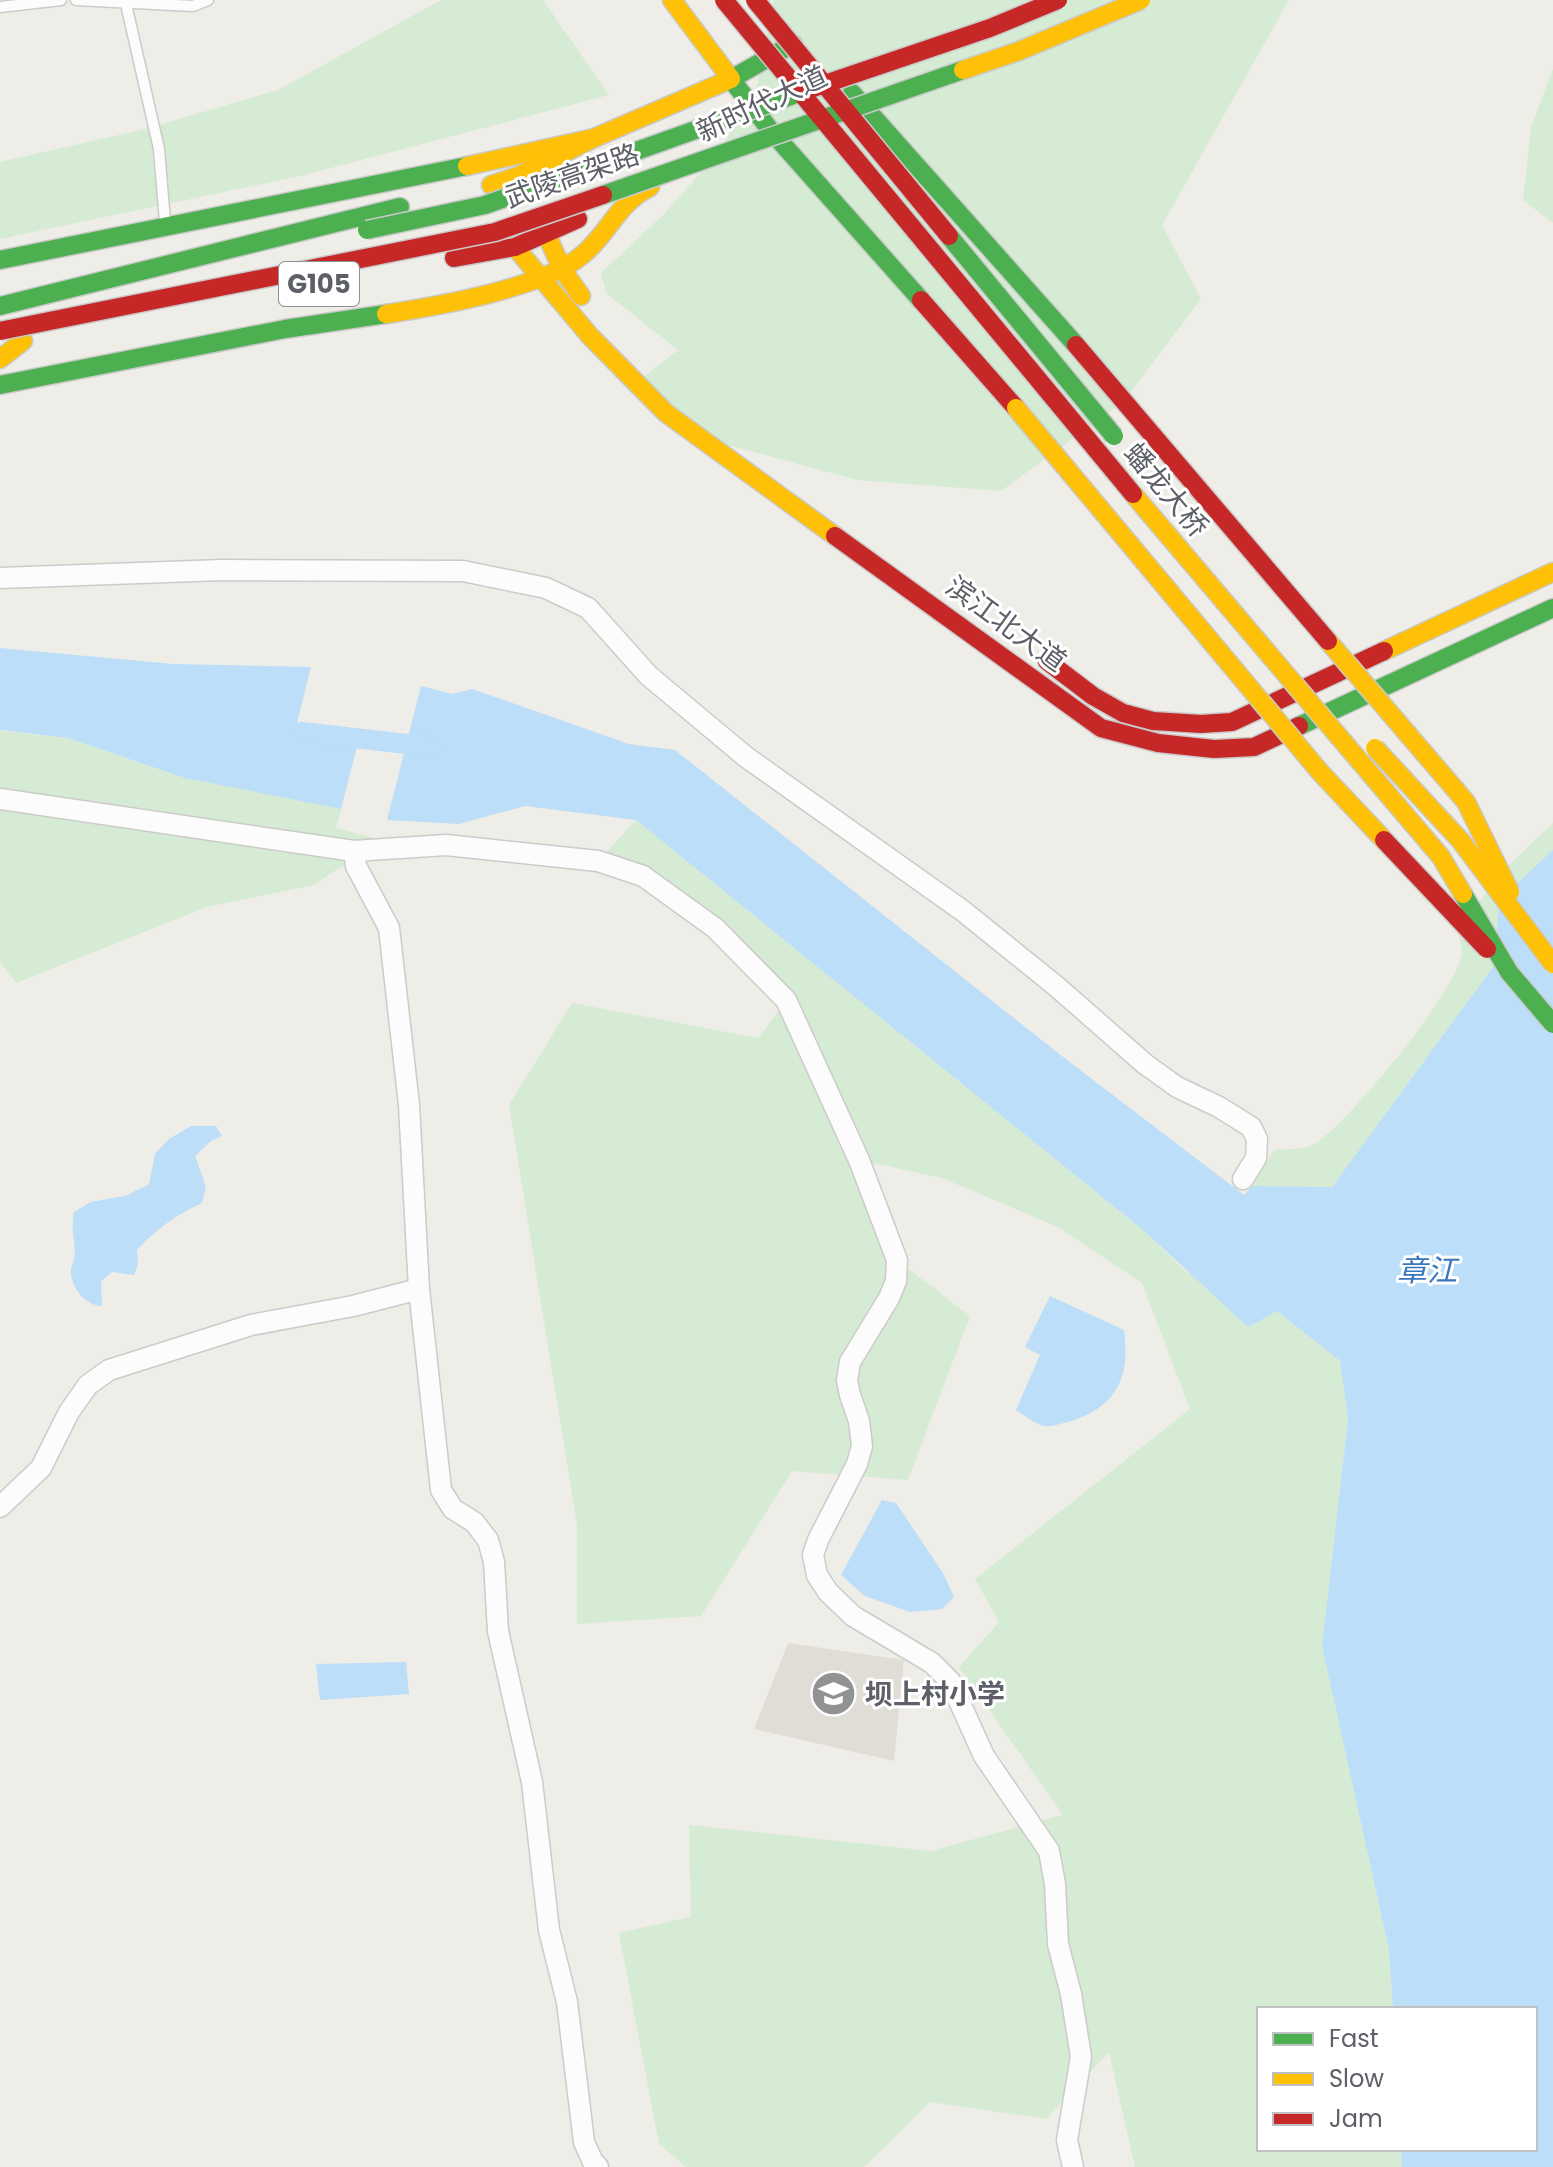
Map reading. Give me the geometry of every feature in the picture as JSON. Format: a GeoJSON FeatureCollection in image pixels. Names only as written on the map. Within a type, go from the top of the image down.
{"type":"FeatureCollection","features":[{"type":"Feature","properties":{"kind":"main road","name":"新时代大道"},"geometry":{"type":"LineString","coordinates":[[594,138],[731,79],[672,0]]}},
{"type":"Feature","properties":{"kind":"main road","name":"蟠龙大桥"},"geometry":{"type":"LineString","coordinates":[[724,0],[1053,399],[1441,857],[1509,972],[1553,1024]]}},
{"type":"Feature","properties":{"kind":"main road","name":"蟠龙大桥"},"geometry":{"type":"LineString","coordinates":[[755,0],[1128,453]]}},
{"type":"Feature","properties":{"kind":"main road","name":"新时代大道"},"geometry":{"type":"LineString","coordinates":[[629,196],[852,93],[775,0]]}},
{"type":"Feature","properties":{"kind":"main road","name":"武陵高架路"},"geometry":{"type":"LineString","coordinates":[[0,306],[485,205],[699,127],[990,28],[1058,0]]}},
{"type":"Feature","properties":{"kind":"main road","name":"武陵高架路"},"geometry":{"type":"LineString","coordinates":[[0,331],[495,232],[978,66],[1141,0]]}},
{"type":"Feature","properties":{"kind":"main road"},"geometry":{"type":"LineString","coordinates":[[804,38],[731,79],[771,131],[1016,408],[1320,772],[1509,972]]}},
{"type":"Feature","properties":{"kind":"main road"},"geometry":{"type":"LineString","coordinates":[[852,93],[1076,345],[1466,802],[1534,941]]}},
{"type":"Feature","properties":{"kind":"main road"},"geometry":{"type":"LineString","coordinates":[[0,260],[594,138]]}},
{"type":"Feature","properties":{"kind":"main road","name":"G105"},"geometry":{"type":"LineString","coordinates":[[0,306],[495,184],[518,176],[594,138]]}},
{"type":"Feature","properties":{"kind":"main road"},"geometry":{"type":"LineString","coordinates":[[0,385],[285,329],[427,308],[544,278],[591,248],[629,196]]}},
{"type":"Feature","properties":{"kind":"main road","name":"G105"},"geometry":{"type":"LineString","coordinates":[[0,346],[515,247],[629,196]]}},
{"type":"Feature","properties":{"kind":"main road"},"geometry":{"type":"LineString","coordinates":[[546,233],[562,269],[602,324],[645,366]]}},
{"type":"Feature","properties":{"kind":"main road","name":"滨江北大道"},"geometry":{"type":"LineString","coordinates":[[515,247],[590,336],[666,413],[1101,728],[1175,748],[1216,751],[1254,747],[1553,608]]}},
{"type":"Feature","properties":{"kind":"main road"},"geometry":{"type":"LineString","coordinates":[[0,359],[23,341]]}},
{"type":"Feature","properties":{"kind":"main road","name":"滨江北大道"},"geometry":{"type":"LineString","coordinates":[[1034,652],[1110,707],[1154,721],[1196,726],[1232,722],[1553,572]]}},
{"type":"Feature","properties":{"kind":"main road"},"geometry":{"type":"LineString","coordinates":[[1309,671],[1354,725],[1460,840],[1553,964]]}},
{"type":"Feature","properties":{"kind":"street"},"geometry":{"type":"LineString","coordinates":[[0,578],[222,570],[463,571],[546,588],[574,601],[588,608],[649,676],[746,757],[963,911],[1056,986],[1145,1064],[1177,1087],[1251,1127],[1257,1139],[1256,1158],[1243,1179]]}},
{"type":"Feature","properties":{"kind":"street"},"geometry":{"type":"LineString","coordinates":[[0,799],[354,851],[460,847],[598,861],[643,876],[715,928],[786,1000],[859,1160],[897,1260],[896,1281],[889,1298],[850,1362],[847,1380],[859,1421],[862,1446],[857,1464],[818,1540],[813,1555],[817,1575],[828,1592],[853,1616],[932,1663],[950,1681],[984,1756],[1049,1851],[1057,1907],[1058,1944],[1071,1994],[1081,2057],[1067,2140],[1073,2167]]}},
{"type":"Feature","properties":{"kind":"street"},"geometry":{"type":"LineString","coordinates":[[354,851],[356,866],[389,928],[409,1105],[419,1289],[441,1490],[453,1509],[474,1522],[488,1540],[494,1562],[498,1631],[532,1782],[549,1930],[567,2002],[584,2142],[598,2167]]}},
{"type":"Feature","properties":{"kind":"street"},"geometry":{"type":"LineString","coordinates":[[0,1507],[41,1468],[69,1412],[88,1385],[109,1370],[251,1325],[353,1306],[419,1289]]}},
{"type":"Feature","properties":{"kind":"lane"},"geometry":{"type":"LineString","coordinates":[[0,7],[61,0]]}},
{"type":"Feature","properties":{"kind":"lane"},"geometry":{"type":"LineString","coordinates":[[76,0],[193,6],[208,0]]}},
{"type":"Feature","properties":{"kind":"lane"},"geometry":{"type":"LineString","coordinates":[[126,4],[159,149],[166,226]]}},
{"type":"Feature","properties":{"kind":"shaded area","name":"坝上村小学"},"geometry":{"type":"Polygon","coordinates":[[[788,1643],[904,1660],[894,1761],[754,1729],[788,1643]]]}},
{"type":"Feature","properties":{"kind":"green space"},"geometry":{"type":"Polygon","coordinates":[[[441,0],[543,0],[609,95],[300,176],[0,239],[0,162],[145,129],[278,90],[441,0]]]}},
{"type":"Feature","properties":{"kind":"green space"},"geometry":{"type":"Polygon","coordinates":[[[774,0],[1289,0],[1162,225],[1201,299],[1122,403],[1001,491],[857,480],[725,444],[635,384],[678,350],[606,293],[601,273],[664,214],[719,152],[757,86],[774,0]]]}},
{"type":"Feature","properties":{"kind":"green space"},"geometry":{"type":"Polygon","coordinates":[[[1553,69],[1553,223],[1523,200],[1531,127],[1553,69]]]}},
{"type":"Feature","properties":{"kind":"green space"},"geometry":{"type":"Polygon","coordinates":[[[0,731],[68,738],[185,778],[341,809],[336,828],[382,840],[313,885],[207,907],[16,983],[0,962],[0,731]]]}},
{"type":"Feature","properties":{"kind":"green space"},"geometry":{"type":"Polygon","coordinates":[[[636,820],[1143,1230],[1185,1271],[1277,1311],[1340,1361],[1348,1419],[1322,1646],[1389,1950],[1393,2007],[1257,2007],[1257,2151],[1401,2151],[1402,2167],[1135,2167],[1109,2052],[1046,2119],[930,2102],[864,2167],[686,2167],[659,2144],[619,1933],[691,1917],[689,1825],[931,1851],[1063,1815],[959,1667],[999,1622],[975,1579],[1190,1409],[1142,1283],[1058,1227],[942,1178],[859,1160],[897,1260],[970,1316],[908,1480],[792,1471],[701,1616],[577,1624],[577,1525],[509,1105],[572,1003],[758,1038],[786,1001],[715,928],[598,861],[636,820]]]}},
{"type":"Feature","properties":{"kind":"green space"},"geometry":{"type":"Polygon","coordinates":[[[1553,823],[1553,850],[1500,899],[1493,967],[1332,1187],[1252,1186],[1274,1150],[1301,1148],[1316,1143],[1376,1083],[1422,1024],[1455,971],[1462,953],[1457,929],[1512,862],[1553,823]]]}},
{"type":"Feature","properties":{"kind":"water"},"geometry":{"type":"Polygon","coordinates":[[[0,648],[173,664],[311,667],[296,727],[358,743],[341,809],[185,778],[68,738],[0,730],[0,648]]]}},
{"type":"Feature","properties":{"kind":"water","name":"章江"},"geometry":{"type":"Polygon","coordinates":[[[421,686],[453,694],[472,689],[629,744],[675,750],[1067,1060],[1244,1195],[1252,1186],[1332,1187],[1493,967],[1500,899],[1553,850],[1553,2167],[1402,2167],[1401,2151],[1537,2151],[1537,2007],[1393,2007],[1389,1950],[1322,1646],[1348,1419],[1340,1361],[1277,1311],[1248,1327],[1143,1230],[636,820],[525,806],[459,824],[387,820],[421,686]]]}},
{"type":"Feature","properties":{"kind":"water"},"geometry":{"type":"Polygon","coordinates":[[[191,1126],[216,1126],[222,1136],[211,1141],[195,1156],[206,1187],[202,1203],[167,1223],[137,1250],[138,1264],[134,1275],[112,1272],[101,1281],[102,1306],[90,1303],[76,1289],[71,1276],[75,1251],[74,1212],[91,1202],[125,1196],[149,1184],[155,1154],[169,1139],[191,1126]]]}},
{"type":"Feature","properties":{"kind":"water"},"geometry":{"type":"Polygon","coordinates":[[[1050,1296],[1124,1330],[1125,1360],[1118,1386],[1102,1405],[1075,1420],[1044,1426],[1016,1410],[1040,1355],[1025,1347],[1050,1296]]]}},
{"type":"Feature","properties":{"kind":"water"},"geometry":{"type":"Polygon","coordinates":[[[882,1500],[896,1503],[943,1573],[954,1597],[942,1609],[910,1612],[865,1596],[841,1575],[882,1500]]]}},
{"type":"Feature","properties":{"kind":"water"},"geometry":{"type":"Polygon","coordinates":[[[406,1662],[409,1694],[320,1700],[316,1664],[406,1662]]]}},
{"type":"Feature","properties":{"kind":"waterway"},"geometry":{"type":"LineString","coordinates":[[302,732],[433,747]]}},
{"type":"Feature","properties":{"kind":"traffic: fast"},"geometry":{"type":"LineString","coordinates":[[793,44],[731,79],[771,131],[921,300]]}},
{"type":"Feature","properties":{"kind":"traffic: fast"},"geometry":{"type":"LineString","coordinates":[[603,195],[963,70]]}},
{"type":"Feature","properties":{"kind":"traffic: fast"},"geometry":{"type":"LineString","coordinates":[[367,230],[485,205],[813,88]]}},
{"type":"Feature","properties":{"kind":"traffic: fast"},"geometry":{"type":"LineString","coordinates":[[852,93],[1076,345]]}},
{"type":"Feature","properties":{"kind":"traffic: fast"},"geometry":{"type":"LineString","coordinates":[[0,260],[467,166]]}},
{"type":"Feature","properties":{"kind":"traffic: fast"},"geometry":{"type":"LineString","coordinates":[[0,306],[400,207]]}},
{"type":"Feature","properties":{"kind":"traffic: fast"},"geometry":{"type":"LineString","coordinates":[[949,236],[1114,436]]}},
{"type":"Feature","properties":{"kind":"traffic: fast"},"geometry":{"type":"LineString","coordinates":[[0,385],[285,329],[386,314]]}},
{"type":"Feature","properties":{"kind":"traffic: fast"},"geometry":{"type":"LineString","coordinates":[[1299,726],[1553,608]]}},
{"type":"Feature","properties":{"kind":"traffic: fast"},"geometry":{"type":"LineString","coordinates":[[1463,894],[1509,972],[1553,1024]]}},
{"type":"Feature","properties":{"kind":"traffic: slow"},"geometry":{"type":"LineString","coordinates":[[467,166],[594,138],[731,79],[672,0]]}},
{"type":"Feature","properties":{"kind":"traffic: slow"},"geometry":{"type":"LineString","coordinates":[[963,70],[1019,51],[1141,0]]}},
{"type":"Feature","properties":{"kind":"traffic: slow"},"geometry":{"type":"LineString","coordinates":[[491,185],[518,176],[594,138]]}},
{"type":"Feature","properties":{"kind":"traffic: slow"},"geometry":{"type":"LineString","coordinates":[[386,314],[488,294],[564,267],[591,247],[629,202],[650,187]]}},
{"type":"Feature","properties":{"kind":"traffic: slow"},"geometry":{"type":"LineString","coordinates":[[546,233],[562,269],[581,296]]}},
{"type":"Feature","properties":{"kind":"traffic: slow"},"geometry":{"type":"LineString","coordinates":[[515,247],[590,336],[666,413],[835,536]]}},
{"type":"Feature","properties":{"kind":"traffic: slow"},"geometry":{"type":"LineString","coordinates":[[0,359],[23,341]]}},
{"type":"Feature","properties":{"kind":"traffic: slow"},"geometry":{"type":"LineString","coordinates":[[1016,408],[1320,772],[1384,840]]}},
{"type":"Feature","properties":{"kind":"traffic: slow"},"geometry":{"type":"LineString","coordinates":[[1133,494],[1441,857],[1463,894]]}},
{"type":"Feature","properties":{"kind":"traffic: slow"},"geometry":{"type":"LineString","coordinates":[[1384,651],[1553,572]]}},
{"type":"Feature","properties":{"kind":"traffic: slow"},"geometry":{"type":"LineString","coordinates":[[1328,641],[1466,802],[1510,892]]}},
{"type":"Feature","properties":{"kind":"traffic: slow"},"geometry":{"type":"LineString","coordinates":[[1375,748],[1460,840],[1553,964]]}},
{"type":"Feature","properties":{"kind":"traffic: jam"},"geometry":{"type":"LineString","coordinates":[[724,0],[1133,494]]}},
{"type":"Feature","properties":{"kind":"traffic: jam"},"geometry":{"type":"LineString","coordinates":[[755,0],[949,236]]}},
{"type":"Feature","properties":{"kind":"traffic: jam"},"geometry":{"type":"LineString","coordinates":[[813,88],[990,28],[1058,0]]}},
{"type":"Feature","properties":{"kind":"traffic: jam"},"geometry":{"type":"LineString","coordinates":[[0,331],[495,232],[603,195]]}},
{"type":"Feature","properties":{"kind":"traffic: jam"},"geometry":{"type":"LineString","coordinates":[[454,258],[515,247],[578,219]]}},
{"type":"Feature","properties":{"kind":"traffic: jam"},"geometry":{"type":"LineString","coordinates":[[921,300],[1016,408]]}},
{"type":"Feature","properties":{"kind":"traffic: jam"},"geometry":{"type":"LineString","coordinates":[[1076,345],[1328,641]]}},
{"type":"Feature","properties":{"kind":"traffic: jam"},"geometry":{"type":"LineString","coordinates":[[835,536],[1101,728],[1158,743],[1214,749],[1254,747],[1299,726]]}},
{"type":"Feature","properties":{"kind":"traffic: jam"},"geometry":{"type":"LineString","coordinates":[[1047,661],[1093,696],[1123,713],[1153,721],[1201,724],[1232,722],[1384,651]]}},
{"type":"Feature","properties":{"kind":"traffic: jam"},"geometry":{"type":"LineString","coordinates":[[1384,840],[1487,949]]}},
{"type":"Feature","properties":{"kind":"place","name":"坝上村小学"},"geometry":{"type":"Point","coordinates":[834,1694]}}]}
